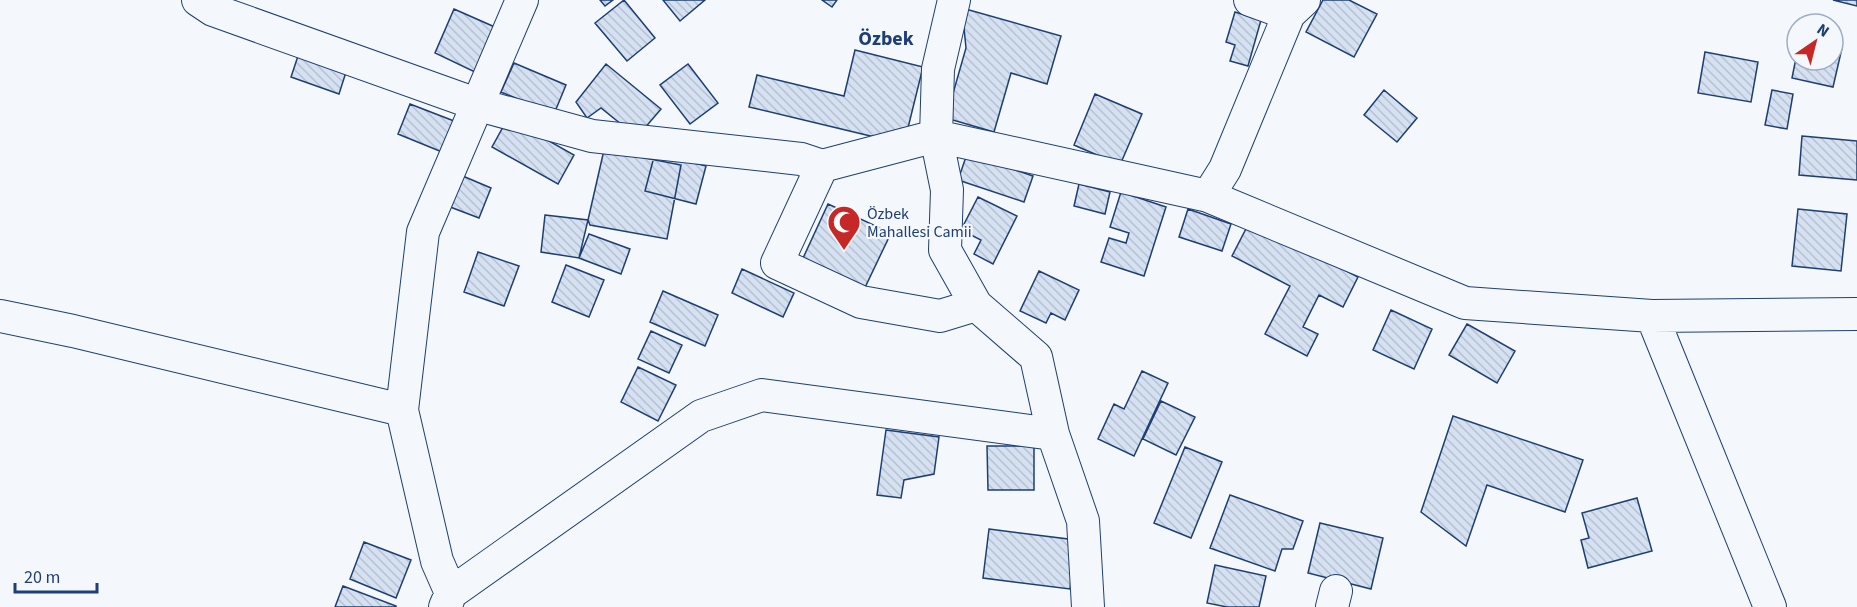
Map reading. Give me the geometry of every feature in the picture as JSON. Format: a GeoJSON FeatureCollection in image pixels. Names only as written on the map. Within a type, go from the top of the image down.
{"type":"FeatureCollection","features":[{"type":"Feature","properties":{"kind":"street"},"geometry":{"type":"LineString","coordinates":[[198,0],[213,10],[479,105],[592,136],[801,159],[822,166],[936,136],[1208,196],[1465,303],[1652,316],[1857,314]]}},
{"type":"Feature","properties":{"kind":"street"},"geometry":{"type":"LineString","coordinates":[[522,0],[423,232],[402,410],[448,600],[701,416],[762,394],[1053,434]]}},
{"type":"Feature","properties":{"kind":"street"},"geometry":{"type":"LineString","coordinates":[[954,0],[938,69],[936,136],[947,190],[945,250],[976,305],[1036,357],[1053,434],[1083,521],[1088,607]]}},
{"type":"Feature","properties":{"kind":"street"},"geometry":{"type":"LineString","coordinates":[[1208,196],[1225,169],[1297,7],[1250,0]]}},
{"type":"Feature","properties":{"kind":"street"},"geometry":{"type":"LineString","coordinates":[[822,166],[777,263],[861,302],[940,316],[976,305]]}},
{"type":"Feature","properties":{"kind":"street"},"geometry":{"type":"LineString","coordinates":[[0,316],[73,331],[402,410]]}},
{"type":"Feature","properties":{"kind":"street"},"geometry":{"type":"LineString","coordinates":[[1652,316],[1770,607]]}},
{"type":"Feature","properties":{"kind":"building"},"geometry":{"type":"Polygon","coordinates":[[[600,0],[613,0],[605,6],[600,0]]]}},
{"type":"Feature","properties":{"kind":"building"},"geometry":{"type":"Polygon","coordinates":[[[624,0],[655,38],[627,61],[595,23],[624,0]]]}},
{"type":"Feature","properties":{"kind":"building"},"geometry":{"type":"Polygon","coordinates":[[[663,0],[705,0],[680,21],[663,0]]]}},
{"type":"Feature","properties":{"kind":"building"},"geometry":{"type":"Polygon","coordinates":[[[822,0],[837,0],[832,7],[822,0]]]}},
{"type":"Feature","properties":{"kind":"building"},"geometry":{"type":"Polygon","coordinates":[[[1323,0],[1349,0],[1377,14],[1354,57],[1306,32],[1323,0]]]}},
{"type":"Feature","properties":{"kind":"building"},"geometry":{"type":"Polygon","coordinates":[[[1833,0],[1857,0],[1857,6],[1833,0]]]}},
{"type":"Feature","properties":{"kind":"building"},"geometry":{"type":"Polygon","coordinates":[[[962,8],[1061,36],[1047,84],[1011,73],[994,132],[946,118],[966,48],[962,8]]]}},
{"type":"Feature","properties":{"kind":"building"},"geometry":{"type":"Polygon","coordinates":[[[454,9],[497,28],[477,73],[435,53],[454,9]]]}},
{"type":"Feature","properties":{"kind":"building"},"geometry":{"type":"Polygon","coordinates":[[[1235,12],[1261,20],[1248,66],[1230,61],[1235,45],[1226,42],[1235,12]]]}},
{"type":"Feature","properties":{"kind":"building"},"geometry":{"type":"Polygon","coordinates":[[[855,50],[923,67],[904,144],[749,107],[757,75],[844,96],[855,50]]]}},
{"type":"Feature","properties":{"kind":"building"},"geometry":{"type":"Polygon","coordinates":[[[1705,52],[1758,62],[1751,102],[1698,93],[1705,52]]]}},
{"type":"Feature","properties":{"kind":"building"},"geometry":{"type":"Polygon","coordinates":[[[299,53],[347,69],[339,94],[291,77],[299,53]]]}},
{"type":"Feature","properties":{"kind":"building"},"geometry":{"type":"Polygon","coordinates":[[[514,63],[566,85],[554,114],[501,92],[514,63]]]}},
{"type":"Feature","properties":{"kind":"building"},"geometry":{"type":"Polygon","coordinates":[[[606,64],[661,109],[637,137],[601,108],[587,118],[576,102],[606,64]]]}},
{"type":"Feature","properties":{"kind":"building"},"geometry":{"type":"Polygon","coordinates":[[[688,64],[718,103],[690,124],[660,85],[688,64]]]}},
{"type":"Feature","properties":{"kind":"building"},"geometry":{"type":"Polygon","coordinates":[[[1793,72],[1836,72],[1833,87],[1792,78],[1793,72]]]}},
{"type":"Feature","properties":{"kind":"building"},"geometry":{"type":"Polygon","coordinates":[[[1384,90],[1417,118],[1397,142],[1364,115],[1384,90]]]}},
{"type":"Feature","properties":{"kind":"building"},"geometry":{"type":"Polygon","coordinates":[[[1772,90],[1793,94],[1787,129],[1765,125],[1772,90]]]}},
{"type":"Feature","properties":{"kind":"building"},"geometry":{"type":"Polygon","coordinates":[[[1095,94],[1142,114],[1120,165],[1074,145],[1095,94]]]}},
{"type":"Feature","properties":{"kind":"building"},"geometry":{"type":"Polygon","coordinates":[[[410,104],[454,121],[442,152],[398,134],[410,104]]]}},
{"type":"Feature","properties":{"kind":"building"},"geometry":{"type":"Polygon","coordinates":[[[508,118],[574,155],[558,184],[492,147],[508,118]]]}},
{"type":"Feature","properties":{"kind":"building"},"geometry":{"type":"Polygon","coordinates":[[[1802,136],[1857,141],[1857,180],[1799,175],[1802,136]]]}},
{"type":"Feature","properties":{"kind":"building"},"geometry":{"type":"Polygon","coordinates":[[[604,150],[681,165],[667,239],[590,225],[588,220],[604,150]]]}},
{"type":"Feature","properties":{"kind":"building"},"geometry":{"type":"Polygon","coordinates":[[[655,153],[706,166],[696,204],[645,191],[655,153]]]}},
{"type":"Feature","properties":{"kind":"building"},"geometry":{"type":"Polygon","coordinates":[[[967,154],[1033,176],[1024,202],[958,180],[967,154]]]}},
{"type":"Feature","properties":{"kind":"building"},"geometry":{"type":"Polygon","coordinates":[[[458,174],[491,188],[479,218],[445,205],[458,174]]]}},
{"type":"Feature","properties":{"kind":"building"},"geometry":{"type":"Polygon","coordinates":[[[1079,184],[1110,192],[1105,214],[1074,206],[1079,184]]]}},
{"type":"Feature","properties":{"kind":"building"},"geometry":{"type":"Polygon","coordinates":[[[1121,192],[1166,207],[1144,276],[1101,262],[1109,238],[1126,243],[1129,233],[1110,227],[1121,192]]]}},
{"type":"Feature","properties":{"kind":"building"},"geometry":{"type":"Polygon","coordinates":[[[978,197],[1017,216],[993,264],[974,254],[981,240],[961,230],[978,197]]]}},
{"type":"Feature","properties":{"kind":"building","name":"Özbek Mahallesi Camii"},"geometry":{"type":"Polygon","coordinates":[[[828,204],[891,233],[860,298],[798,269],[828,204]]]}},
{"type":"Feature","properties":{"kind":"building"},"geometry":{"type":"Polygon","coordinates":[[[1188,209],[1231,224],[1222,251],[1179,237],[1188,209]]]}},
{"type":"Feature","properties":{"kind":"building"},"geometry":{"type":"Polygon","coordinates":[[[1798,209],[1847,214],[1841,271],[1792,266],[1798,209]]]}},
{"type":"Feature","properties":{"kind":"building"},"geometry":{"type":"Polygon","coordinates":[[[545,215],[588,220],[579,258],[541,252],[545,215]]]}},
{"type":"Feature","properties":{"kind":"building"},"geometry":{"type":"Polygon","coordinates":[[[1250,221],[1358,277],[1343,307],[1319,295],[1303,327],[1318,334],[1307,356],[1265,334],[1290,286],[1232,256],[1250,221]]]}},
{"type":"Feature","properties":{"kind":"building"},"geometry":{"type":"Polygon","coordinates":[[[589,234],[630,249],[621,274],[579,258],[589,234]]]}},
{"type":"Feature","properties":{"kind":"building"},"geometry":{"type":"Polygon","coordinates":[[[478,252],[519,266],[504,306],[464,292],[478,252]]]}},
{"type":"Feature","properties":{"kind":"building"},"geometry":{"type":"Polygon","coordinates":[[[566,265],[604,280],[589,317],[552,302],[566,265]]]}},
{"type":"Feature","properties":{"kind":"building"},"geometry":{"type":"Polygon","coordinates":[[[742,269],[794,293],[783,317],[732,293],[742,269]]]}},
{"type":"Feature","properties":{"kind":"building"},"geometry":{"type":"Polygon","coordinates":[[[1039,271],[1079,290],[1065,320],[1051,313],[1046,323],[1020,311],[1039,271]]]}},
{"type":"Feature","properties":{"kind":"building"},"geometry":{"type":"Polygon","coordinates":[[[663,291],[718,315],[705,346],[650,322],[663,291]]]}},
{"type":"Feature","properties":{"kind":"building"},"geometry":{"type":"Polygon","coordinates":[[[1391,310],[1432,329],[1414,369],[1373,350],[1391,310]]]}},
{"type":"Feature","properties":{"kind":"building"},"geometry":{"type":"Polygon","coordinates":[[[1467,324],[1515,351],[1497,383],[1449,355],[1467,324]]]}},
{"type":"Feature","properties":{"kind":"building"},"geometry":{"type":"Polygon","coordinates":[[[651,331],[682,345],[669,373],[638,359],[651,331]]]}},
{"type":"Feature","properties":{"kind":"building"},"geometry":{"type":"Polygon","coordinates":[[[638,367],[676,385],[658,421],[621,402],[638,367]]]}},
{"type":"Feature","properties":{"kind":"building"},"geometry":{"type":"Polygon","coordinates":[[[1142,371],[1168,383],[1134,456],[1098,439],[1114,404],[1124,409],[1142,371]]]}},
{"type":"Feature","properties":{"kind":"building"},"geometry":{"type":"Polygon","coordinates":[[[1161,401],[1195,417],[1176,455],[1143,439],[1161,401]]]}},
{"type":"Feature","properties":{"kind":"building"},"geometry":{"type":"Polygon","coordinates":[[[1453,416],[1583,460],[1565,512],[1487,485],[1466,546],[1421,512],[1453,416]]]}},
{"type":"Feature","properties":{"kind":"building"},"geometry":{"type":"Polygon","coordinates":[[[886,430],[939,437],[934,474],[904,480],[901,498],[877,495],[886,430]]]}},
{"type":"Feature","properties":{"kind":"building"},"geometry":{"type":"Polygon","coordinates":[[[987,446],[1034,446],[1034,490],[988,490],[987,446]]]}},
{"type":"Feature","properties":{"kind":"building"},"geometry":{"type":"Polygon","coordinates":[[[1185,447],[1222,462],[1191,538],[1154,523],[1185,447]]]}},
{"type":"Feature","properties":{"kind":"building"},"geometry":{"type":"Polygon","coordinates":[[[1230,495],[1303,521],[1293,549],[1282,549],[1275,571],[1210,548],[1230,495]]]}},
{"type":"Feature","properties":{"kind":"building"},"geometry":{"type":"Polygon","coordinates":[[[1637,498],[1652,551],[1588,568],[1581,540],[1589,538],[1582,513],[1637,498]]]}},
{"type":"Feature","properties":{"kind":"building"},"geometry":{"type":"Polygon","coordinates":[[[1320,523],[1383,538],[1371,589],[1308,573],[1320,523]]]}},
{"type":"Feature","properties":{"kind":"building"},"geometry":{"type":"Polygon","coordinates":[[[989,529],[1076,540],[1070,589],[983,578],[989,529]]]}},
{"type":"Feature","properties":{"kind":"building"},"geometry":{"type":"Polygon","coordinates":[[[364,542],[411,560],[396,598],[350,579],[364,542]]]}},
{"type":"Feature","properties":{"kind":"building"},"geometry":{"type":"Polygon","coordinates":[[[1215,565],[1266,576],[1259,607],[1227,607],[1207,603],[1215,565]]]}},
{"type":"Feature","properties":{"kind":"building"},"geometry":{"type":"Polygon","coordinates":[[[343,586],[396,606],[396,607],[335,607],[343,586]]]}},
{"type":"Feature","properties":{"kind":"place","name":"Özbek Mahallesi Camii"},"geometry":{"type":"Point","coordinates":[844,251]}},
{"type":"Feature","properties":{"kind":"district","name":"Özbek"},"geometry":{"type":"Point","coordinates":[886,38]}}]}
